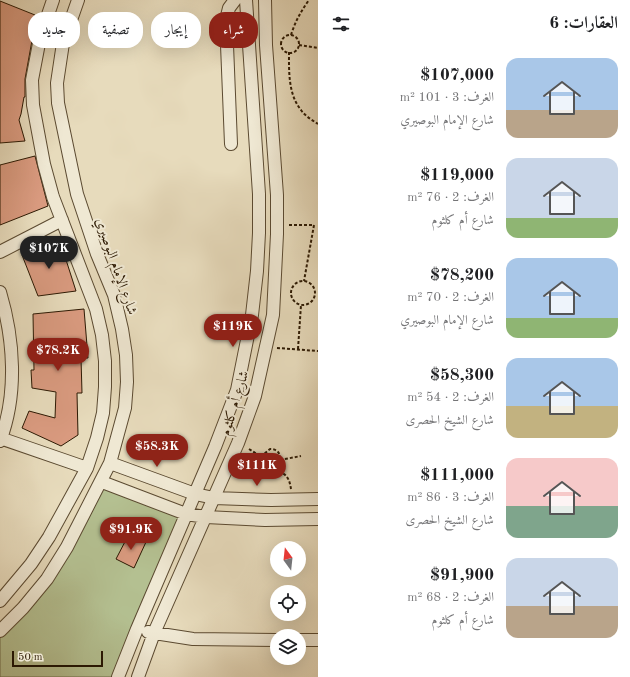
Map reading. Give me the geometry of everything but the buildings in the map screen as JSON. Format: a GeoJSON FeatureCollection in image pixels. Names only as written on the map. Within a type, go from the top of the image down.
{"type":"FeatureCollection","features":[{"type":"Feature","properties":{"kind":"street"},"geometry":{"type":"LineString","coordinates":[[0,601],[49,538],[86,468],[97,438],[103,413],[105,361],[102,335],[94,303],[53,197],[44,164],[33,105],[32,80],[40,38],[53,0]]}},
{"type":"Feature","properties":{"kind":"street","name":"شارع الإمام البوصيري"},"geometry":{"type":"LineString","coordinates":[[0,631],[23,608],[47,578],[68,547],[110,464],[125,408],[126,355],[122,329],[114,295],[97,254],[77,194],[58,103],[57,83],[63,43],[78,0]]}},
{"type":"Feature","properties":{"kind":"street"},"geometry":{"type":"LineString","coordinates":[[231,144],[226,20],[229,8],[234,0]]}},
{"type":"Feature","properties":{"kind":"street","name":"شارع أم كلثوم"},"geometry":{"type":"LineString","coordinates":[[118,677],[215,447],[237,390],[252,315],[257,272],[259,194],[246,0]]}},
{"type":"Feature","properties":{"kind":"street","name":"شارع أم كلثوم"},"geometry":{"type":"LineString","coordinates":[[138,677],[154,633],[238,443],[255,396],[273,315],[277,195],[266,45],[265,0]]}},
{"type":"Feature","properties":{"kind":"street"},"geometry":{"type":"LineString","coordinates":[[0,252],[62,220]]}},
{"type":"Feature","properties":{"kind":"street"},"geometry":{"type":"LineString","coordinates":[[87,285],[95,285],[99,283],[106,274]]}},
{"type":"Feature","properties":{"kind":"street"},"geometry":{"type":"LineString","coordinates":[[0,292],[7,315],[12,346],[12,377],[9,408],[0,439],[86,468]]}},
{"type":"Feature","properties":{"kind":"street"},"geometry":{"type":"LineString","coordinates":[[94,303],[105,295],[114,295]]}},
{"type":"Feature","properties":{"kind":"street"},"geometry":{"type":"LineString","coordinates":[[110,464],[195,494],[214,498],[295,500],[318,499]]}},
{"type":"Feature","properties":{"kind":"street"},"geometry":{"type":"LineString","coordinates":[[102,482],[186,514],[206,517],[265,520],[318,519]]}},
{"type":"Feature","properties":{"kind":"street"},"geometry":{"type":"LineString","coordinates":[[137,629],[193,639],[270,640]]}},
{"type":"Feature","properties":{"kind":"street"},"geometry":{"type":"LineString","coordinates":[[306,640],[318,640]]}},
{"type":"Feature","properties":{"kind":"path"},"geometry":{"type":"LineString","coordinates":[[291,35],[295,22],[309,0]]}},
{"type":"Feature","properties":{"kind":"path"},"geometry":{"type":"LineString","coordinates":[[291,35],[296,37],[299,46],[295,51],[289,52],[284,49],[282,43],[284,37],[291,35]]}},
{"type":"Feature","properties":{"kind":"path"},"geometry":{"type":"LineString","coordinates":[[299,46],[318,48]]}},
{"type":"Feature","properties":{"kind":"path"},"geometry":{"type":"LineString","coordinates":[[289,52],[289,76],[295,100],[301,110],[318,124]]}},
{"type":"Feature","properties":{"kind":"path"},"geometry":{"type":"LineString","coordinates":[[277,225],[314,225],[304,281]]}},
{"type":"Feature","properties":{"kind":"path"},"geometry":{"type":"LineString","coordinates":[[304,281],[308,282],[313,288],[314,296],[310,302],[301,305],[293,300],[291,293],[293,286],[296,283],[304,281]]}},
{"type":"Feature","properties":{"kind":"path"},"geometry":{"type":"LineString","coordinates":[[298,350],[301,305]]}},
{"type":"Feature","properties":{"kind":"path"},"geometry":{"type":"LineString","coordinates":[[266,347],[318,351]]}},
{"type":"Feature","properties":{"kind":"path"},"geometry":{"type":"LineString","coordinates":[[238,443],[263,458],[266,464],[274,466]]}},
{"type":"Feature","properties":{"kind":"path"},"geometry":{"type":"LineString","coordinates":[[263,458],[266,451],[274,449],[280,454],[280,460]]}},
{"type":"Feature","properties":{"kind":"path"},"geometry":{"type":"LineString","coordinates":[[274,466],[280,460],[301,456]]}},
{"type":"Feature","properties":{"kind":"path"},"geometry":{"type":"LineString","coordinates":[[274,466],[276,471],[283,473],[288,478],[295,500]]}},
{"type":"Feature","properties":{"kind":"green space"},"geometry":{"type":"Polygon","coordinates":[[[102,482],[186,514],[118,677],[0,677],[0,631],[23,608],[102,482]]]}}]}
